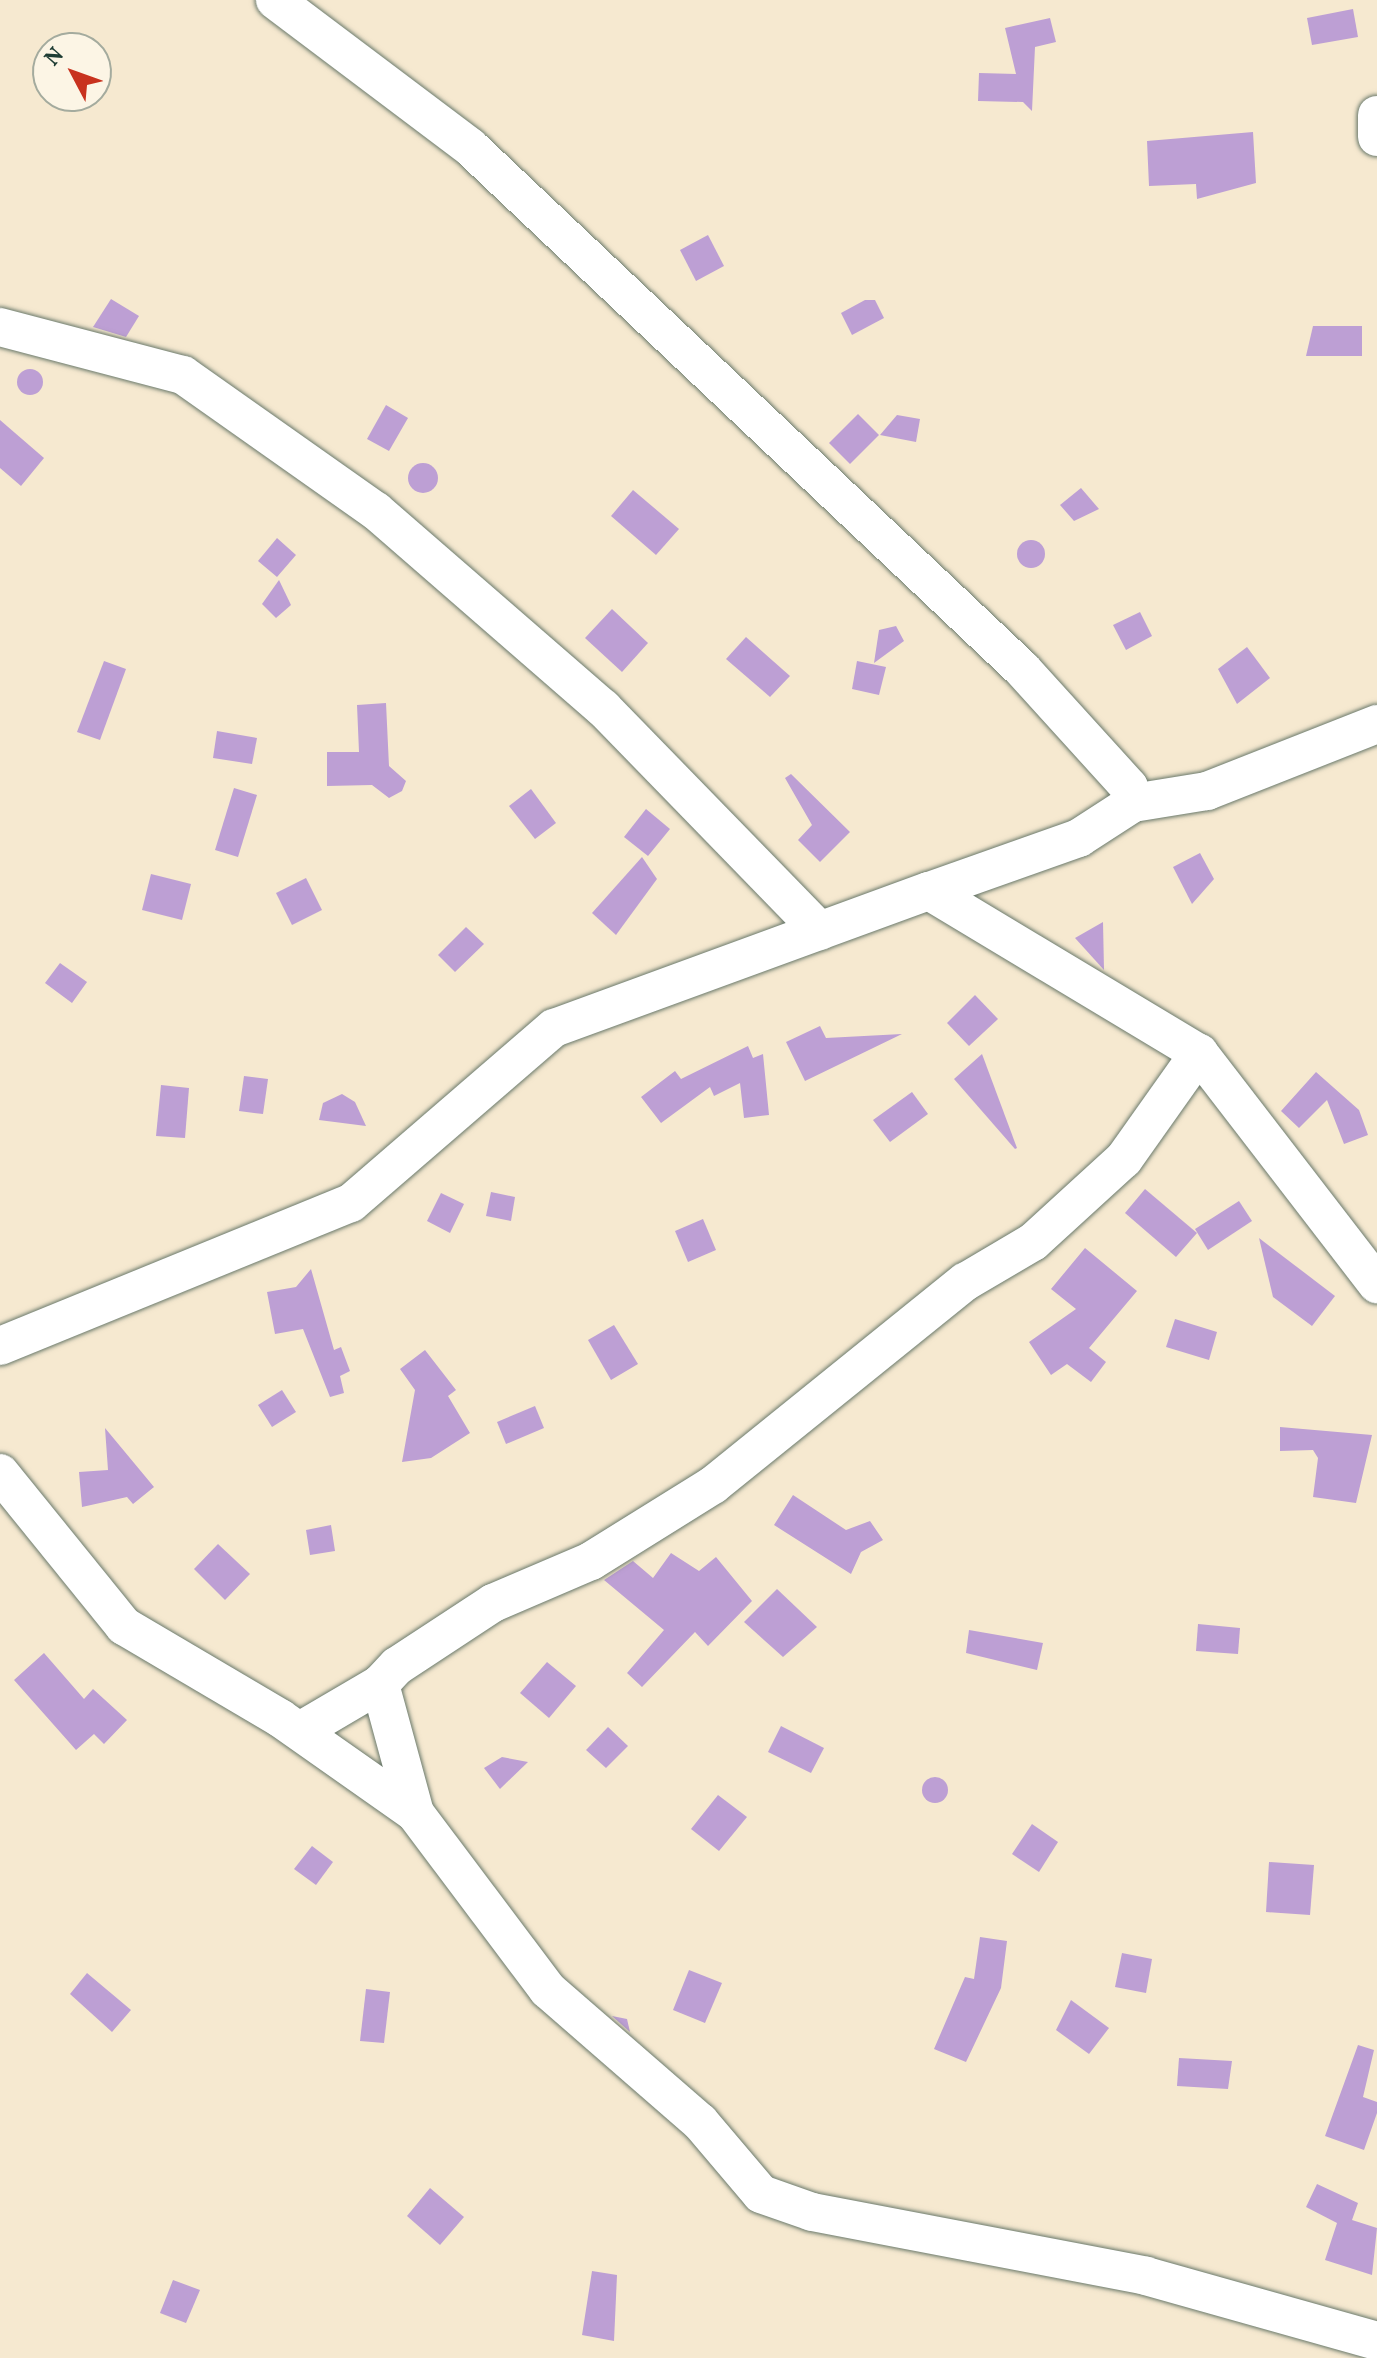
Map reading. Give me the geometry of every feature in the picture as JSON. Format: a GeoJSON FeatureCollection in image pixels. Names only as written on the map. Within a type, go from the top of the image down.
{"type":"FeatureCollection","features":[{"type":"Feature","properties":{"kind":"street"},"geometry":{"type":"LineString","coordinates":[[275,0],[470,147],[662,324],[1022,669],[1129,787],[1133,803]]}},
{"type":"Feature","properties":{"kind":"street"},"geometry":{"type":"LineString","coordinates":[[1377,115],[1377,137]]}},
{"type":"Feature","properties":{"kind":"street"},"geometry":{"type":"LineString","coordinates":[[1,329],[183,375],[376,511],[603,708],[820,931]]}},
{"type":"Feature","properties":{"kind":"street"},"geometry":{"type":"LineString","coordinates":[[0,1346],[351,1203],[554,1028],[1079,838],[1133,803],[1207,791],[1377,724]]}},
{"type":"Feature","properties":{"kind":"street"},"geometry":{"type":"LineString","coordinates":[[929,891],[1199,1053],[1377,1284]]}},
{"type":"Feature","properties":{"kind":"street"},"geometry":{"type":"LineString","coordinates":[[300,1731],[380,1684],[493,1603],[591,1561],[701,1493],[965,1282],[1033,1242],[1124,1159],[1199,1053]]}},
{"type":"Feature","properties":{"kind":"street"},"geometry":{"type":"LineString","coordinates":[[0,1473],[124,1626],[300,1731],[415,1813],[548,1990],[700,2122],[761,2194],[812,2212],[1146,2276],[1377,2341]]}},
{"type":"Feature","properties":{"kind":"street"},"geometry":{"type":"LineString","coordinates":[[380,1684],[415,1813]]}},
{"type":"Feature","properties":{"kind":"building"},"geometry":{"type":"Polygon","coordinates":[[[1353,9],[1358,37],[1312,45],[1307,18],[1353,9]]]}},
{"type":"Feature","properties":{"kind":"building"},"geometry":{"type":"Polygon","coordinates":[[[1050,18],[1056,42],[1035,47],[1032,111],[1023,102],[978,101],[979,73],[1016,74],[1005,28],[1050,18]]]}},
{"type":"Feature","properties":{"kind":"building"},"geometry":{"type":"Polygon","coordinates":[[[1253,132],[1256,183],[1197,199],[1196,184],[1149,186],[1147,141],[1253,132]]]}},
{"type":"Feature","properties":{"kind":"building"},"geometry":{"type":"Polygon","coordinates":[[[708,235],[724,266],[696,281],[680,250],[708,235]]]}},
{"type":"Feature","properties":{"kind":"building"},"geometry":{"type":"Polygon","coordinates":[[[111,299],[139,316],[126,337],[93,327],[111,299]]]}},
{"type":"Feature","properties":{"kind":"building"},"geometry":{"type":"Polygon","coordinates":[[[865,300],[875,300],[884,318],[852,335],[841,313],[865,300]]]}},
{"type":"Feature","properties":{"kind":"building"},"geometry":{"type":"Polygon","coordinates":[[[1313,326],[1362,326],[1362,356],[1306,356],[1313,326]]]}},
{"type":"Feature","properties":{"kind":"building"},"geometry":{"type":"Polygon","coordinates":[[[30,369],[39,373],[43,382],[39,391],[30,395],[21,391],[17,382],[21,373],[30,369]]]}},
{"type":"Feature","properties":{"kind":"building"},"geometry":{"type":"Polygon","coordinates":[[[386,405],[408,418],[389,451],[367,439],[386,405]]]}},
{"type":"Feature","properties":{"kind":"building"},"geometry":{"type":"Polygon","coordinates":[[[858,414],[879,435],[850,464],[829,443],[858,414]]]}},
{"type":"Feature","properties":{"kind":"building"},"geometry":{"type":"Polygon","coordinates":[[[897,415],[920,419],[916,442],[880,435],[897,415]]]}},
{"type":"Feature","properties":{"kind":"building"},"geometry":{"type":"Polygon","coordinates":[[[0,420],[44,458],[21,486],[0,468],[0,420]]]}},
{"type":"Feature","properties":{"kind":"building"},"geometry":{"type":"Polygon","coordinates":[[[423,463],[434,467],[438,478],[434,489],[423,493],[412,489],[408,478],[412,467],[423,463]]]}},
{"type":"Feature","properties":{"kind":"building"},"geometry":{"type":"Polygon","coordinates":[[[1081,488],[1099,509],[1074,521],[1060,505],[1081,488]]]}},
{"type":"Feature","properties":{"kind":"building"},"geometry":{"type":"Polygon","coordinates":[[[633,490],[679,529],[656,555],[611,516],[633,490]]]}},
{"type":"Feature","properties":{"kind":"building"},"geometry":{"type":"Polygon","coordinates":[[[277,538],[296,555],[277,577],[258,561],[277,538]]]}},
{"type":"Feature","properties":{"kind":"building"},"geometry":{"type":"Polygon","coordinates":[[[1031,540],[1041,544],[1045,554],[1041,564],[1031,568],[1021,564],[1017,554],[1021,544],[1031,540]]]}},
{"type":"Feature","properties":{"kind":"building"},"geometry":{"type":"Polygon","coordinates":[[[279,580],[291,605],[276,618],[262,604],[279,580]]]}},
{"type":"Feature","properties":{"kind":"building"},"geometry":{"type":"Polygon","coordinates":[[[612,609],[648,643],[622,672],[585,638],[612,609]]]}},
{"type":"Feature","properties":{"kind":"building"},"geometry":{"type":"Polygon","coordinates":[[[1140,612],[1152,636],[1126,650],[1113,625],[1140,612]]]}},
{"type":"Feature","properties":{"kind":"building"},"geometry":{"type":"Polygon","coordinates":[[[896,626],[904,641],[874,663],[879,630],[896,626]]]}},
{"type":"Feature","properties":{"kind":"building"},"geometry":{"type":"Polygon","coordinates":[[[746,637],[790,676],[770,697],[726,659],[746,637]]]}},
{"type":"Feature","properties":{"kind":"building"},"geometry":{"type":"Polygon","coordinates":[[[1247,647],[1270,678],[1237,704],[1218,669],[1247,647]]]}},
{"type":"Feature","properties":{"kind":"building"},"geometry":{"type":"Polygon","coordinates":[[[104,661],[126,669],[100,740],[77,732],[104,661]]]}},
{"type":"Feature","properties":{"kind":"building"},"geometry":{"type":"Polygon","coordinates":[[[857,661],[886,667],[879,695],[852,689],[857,661]]]}},
{"type":"Feature","properties":{"kind":"building"},"geometry":{"type":"Polygon","coordinates":[[[386,703],[389,766],[406,781],[402,791],[389,798],[372,785],[327,786],[327,752],[359,752],[357,705],[386,703]]]}},
{"type":"Feature","properties":{"kind":"building"},"geometry":{"type":"Polygon","coordinates":[[[217,731],[257,738],[252,764],[213,758],[217,731]]]}},
{"type":"Feature","properties":{"kind":"building"},"geometry":{"type":"Polygon","coordinates":[[[791,774],[850,832],[820,862],[798,840],[812,825],[785,778],[791,774]]]}},
{"type":"Feature","properties":{"kind":"building"},"geometry":{"type":"Polygon","coordinates":[[[234,788],[257,795],[238,857],[215,850],[234,788]]]}},
{"type":"Feature","properties":{"kind":"building"},"geometry":{"type":"Polygon","coordinates":[[[531,789],[556,823],[535,839],[509,806],[531,789]]]}},
{"type":"Feature","properties":{"kind":"building"},"geometry":{"type":"Polygon","coordinates":[[[646,809],[670,829],[648,856],[624,837],[646,809]]]}},
{"type":"Feature","properties":{"kind":"building"},"geometry":{"type":"Polygon","coordinates":[[[1200,853],[1214,879],[1192,904],[1173,867],[1200,853]]]}},
{"type":"Feature","properties":{"kind":"building"},"geometry":{"type":"Polygon","coordinates":[[[642,857],[657,879],[616,935],[592,913],[642,857]]]}},
{"type":"Feature","properties":{"kind":"building"},"geometry":{"type":"Polygon","coordinates":[[[151,874],[191,884],[182,920],[142,910],[151,874]]]}},
{"type":"Feature","properties":{"kind":"building"},"geometry":{"type":"Polygon","coordinates":[[[306,878],[322,910],[292,925],[276,893],[306,878]]]}},
{"type":"Feature","properties":{"kind":"building"},"geometry":{"type":"Polygon","coordinates":[[[1103,922],[1104,970],[1075,938],[1103,922]]]}},
{"type":"Feature","properties":{"kind":"building"},"geometry":{"type":"Polygon","coordinates":[[[466,927],[484,944],[455,972],[438,955],[466,927]]]}},
{"type":"Feature","properties":{"kind":"building"},"geometry":{"type":"Polygon","coordinates":[[[60,963],[87,982],[72,1003],[45,983],[60,963]]]}},
{"type":"Feature","properties":{"kind":"building"},"geometry":{"type":"Polygon","coordinates":[[[975,995],[998,1019],[969,1046],[947,1023],[975,995]]]}},
{"type":"Feature","properties":{"kind":"building"},"geometry":{"type":"Polygon","coordinates":[[[820,1026],[826,1038],[902,1034],[805,1081],[786,1042],[820,1026]]]}},
{"type":"Feature","properties":{"kind":"building"},"geometry":{"type":"Polygon","coordinates":[[[748,1046],[753,1058],[763,1054],[769,1115],[744,1118],[740,1083],[714,1096],[710,1087],[661,1123],[641,1097],[675,1071],[681,1079],[748,1046]]]}},
{"type":"Feature","properties":{"kind":"building"},"geometry":{"type":"Polygon","coordinates":[[[982,1054],[1017,1148],[1015,1149],[954,1079],[982,1054]]]}},
{"type":"Feature","properties":{"kind":"building"},"geometry":{"type":"Polygon","coordinates":[[[1316,1072],[1359,1110],[1368,1135],[1344,1144],[1327,1100],[1299,1128],[1281,1111],[1316,1072]]]}},
{"type":"Feature","properties":{"kind":"building"},"geometry":{"type":"Polygon","coordinates":[[[244,1076],[268,1079],[263,1114],[239,1111],[244,1076]]]}},
{"type":"Feature","properties":{"kind":"building"},"geometry":{"type":"Polygon","coordinates":[[[161,1085],[189,1088],[185,1138],[156,1136],[161,1085]]]}},
{"type":"Feature","properties":{"kind":"building"},"geometry":{"type":"Polygon","coordinates":[[[912,1092],[928,1114],[890,1142],[873,1120],[912,1092]]]}},
{"type":"Feature","properties":{"kind":"building"},"geometry":{"type":"Polygon","coordinates":[[[342,1094],[355,1102],[366,1126],[319,1120],[323,1103],[342,1094]]]}},
{"type":"Feature","properties":{"kind":"building"},"geometry":{"type":"Polygon","coordinates":[[[1145,1189],[1197,1233],[1176,1257],[1125,1213],[1145,1189]]]}},
{"type":"Feature","properties":{"kind":"building"},"geometry":{"type":"Polygon","coordinates":[[[491,1192],[515,1197],[511,1221],[486,1216],[491,1192]]]}},
{"type":"Feature","properties":{"kind":"building"},"geometry":{"type":"Polygon","coordinates":[[[441,1193],[464,1204],[450,1233],[427,1221],[441,1193]]]}},
{"type":"Feature","properties":{"kind":"building"},"geometry":{"type":"Polygon","coordinates":[[[1239,1201],[1252,1221],[1208,1250],[1195,1229],[1239,1201]]]}},
{"type":"Feature","properties":{"kind":"building"},"geometry":{"type":"Polygon","coordinates":[[[703,1219],[716,1250],[688,1262],[675,1231],[703,1219]]]}},
{"type":"Feature","properties":{"kind":"building"},"geometry":{"type":"Polygon","coordinates":[[[1259,1238],[1335,1296],[1312,1326],[1273,1297],[1259,1238]]]}},
{"type":"Feature","properties":{"kind":"building"},"geometry":{"type":"Polygon","coordinates":[[[1085,1248],[1137,1291],[1089,1348],[1106,1362],[1091,1382],[1067,1364],[1051,1375],[1029,1342],[1076,1309],[1051,1289],[1085,1248]]]}},
{"type":"Feature","properties":{"kind":"building"},"geometry":{"type":"Polygon","coordinates":[[[311,1269],[334,1350],[341,1347],[350,1371],[340,1376],[344,1393],[330,1397],[303,1329],[275,1334],[267,1292],[296,1287],[311,1269]]]}},
{"type":"Feature","properties":{"kind":"building"},"geometry":{"type":"Polygon","coordinates":[[[1175,1319],[1217,1332],[1209,1360],[1166,1347],[1175,1319]]]}},
{"type":"Feature","properties":{"kind":"building"},"geometry":{"type":"Polygon","coordinates":[[[614,1325],[638,1364],[611,1380],[588,1340],[614,1325]]]}},
{"type":"Feature","properties":{"kind":"building"},"geometry":{"type":"Polygon","coordinates":[[[425,1350],[456,1390],[448,1396],[470,1433],[431,1458],[402,1462],[415,1390],[400,1369],[425,1350]]]}},
{"type":"Feature","properties":{"kind":"building"},"geometry":{"type":"Polygon","coordinates":[[[282,1390],[296,1412],[272,1427],[258,1405],[282,1390]]]}},
{"type":"Feature","properties":{"kind":"building"},"geometry":{"type":"Polygon","coordinates":[[[535,1406],[544,1428],[506,1444],[497,1422],[535,1406]]]}},
{"type":"Feature","properties":{"kind":"building"},"geometry":{"type":"Polygon","coordinates":[[[1280,1427],[1372,1435],[1356,1503],[1313,1497],[1318,1458],[1313,1450],[1280,1451],[1280,1427]]]}},
{"type":"Feature","properties":{"kind":"building"},"geometry":{"type":"Polygon","coordinates":[[[105,1428],[154,1487],[133,1504],[127,1497],[82,1507],[79,1472],[108,1470],[105,1428]]]}},
{"type":"Feature","properties":{"kind":"building"},"geometry":{"type":"Polygon","coordinates":[[[793,1495],[846,1530],[870,1521],[883,1540],[861,1552],[851,1574],[774,1525],[793,1495]]]}},
{"type":"Feature","properties":{"kind":"building"},"geometry":{"type":"Polygon","coordinates":[[[331,1525],[335,1551],[310,1555],[306,1530],[331,1525]]]}},
{"type":"Feature","properties":{"kind":"building"},"geometry":{"type":"Polygon","coordinates":[[[218,1544],[250,1574],[225,1600],[194,1569],[218,1544]]]}},
{"type":"Feature","properties":{"kind":"building"},"geometry":{"type":"Polygon","coordinates":[[[671,1553],[699,1571],[716,1557],[752,1601],[708,1646],[695,1632],[642,1687],[627,1673],[664,1630],[604,1580],[633,1561],[653,1578],[671,1553]]]}},
{"type":"Feature","properties":{"kind":"building"},"geometry":{"type":"Polygon","coordinates":[[[777,1589],[817,1627],[783,1657],[744,1622],[777,1589]]]}},
{"type":"Feature","properties":{"kind":"building"},"geometry":{"type":"Polygon","coordinates":[[[1198,1624],[1240,1628],[1238,1654],[1196,1651],[1198,1624]]]}},
{"type":"Feature","properties":{"kind":"building"},"geometry":{"type":"Polygon","coordinates":[[[969,1630],[1043,1643],[1037,1670],[966,1653],[969,1630]]]}},
{"type":"Feature","properties":{"kind":"building"},"geometry":{"type":"Polygon","coordinates":[[[44,1653],[84,1699],[93,1689],[127,1720],[104,1744],[94,1734],[76,1750],[14,1680],[44,1653]]]}},
{"type":"Feature","properties":{"kind":"building"},"geometry":{"type":"Polygon","coordinates":[[[547,1662],[576,1686],[549,1718],[520,1693],[547,1662]]]}},
{"type":"Feature","properties":{"kind":"building"},"geometry":{"type":"Polygon","coordinates":[[[781,1726],[824,1748],[811,1773],[768,1752],[781,1726]]]}},
{"type":"Feature","properties":{"kind":"building"},"geometry":{"type":"Polygon","coordinates":[[[608,1727],[628,1746],[606,1768],[586,1750],[608,1727]]]}},
{"type":"Feature","properties":{"kind":"building"},"geometry":{"type":"Polygon","coordinates":[[[502,1757],[528,1762],[500,1789],[484,1768],[502,1757]]]}},
{"type":"Feature","properties":{"kind":"building"},"geometry":{"type":"Polygon","coordinates":[[[935,1777],[944,1781],[948,1790],[944,1799],[935,1803],[926,1799],[922,1790],[926,1781],[935,1777]]]}},
{"type":"Feature","properties":{"kind":"building"},"geometry":{"type":"Polygon","coordinates":[[[718,1795],[747,1817],[719,1851],[691,1829],[718,1795]]]}},
{"type":"Feature","properties":{"kind":"building"},"geometry":{"type":"Polygon","coordinates":[[[1032,1824],[1058,1842],[1039,1872],[1012,1854],[1032,1824]]]}},
{"type":"Feature","properties":{"kind":"building"},"geometry":{"type":"Polygon","coordinates":[[[312,1846],[333,1862],[316,1885],[294,1869],[312,1846]]]}},
{"type":"Feature","properties":{"kind":"building"},"geometry":{"type":"Polygon","coordinates":[[[1269,1862],[1314,1865],[1310,1915],[1266,1912],[1269,1862]]]}},
{"type":"Feature","properties":{"kind":"building"},"geometry":{"type":"Polygon","coordinates":[[[980,1937],[1007,1941],[1001,1988],[966,2062],[934,2049],[965,1977],[974,1979],[980,1937]]]}},
{"type":"Feature","properties":{"kind":"building"},"geometry":{"type":"Polygon","coordinates":[[[1122,1953],[1152,1959],[1146,1993],[1115,1987],[1122,1953]]]}},
{"type":"Feature","properties":{"kind":"building"},"geometry":{"type":"Polygon","coordinates":[[[689,1970],[722,1983],[705,2023],[673,2010],[689,1970]]]}},
{"type":"Feature","properties":{"kind":"building"},"geometry":{"type":"Polygon","coordinates":[[[87,1973],[131,2010],[112,2032],[70,1994],[87,1973]]]}},
{"type":"Feature","properties":{"kind":"building"},"geometry":{"type":"Polygon","coordinates":[[[366,1989],[390,1992],[384,2043],[360,2041],[366,1989]]]}},
{"type":"Feature","properties":{"kind":"building"},"geometry":{"type":"Polygon","coordinates":[[[1071,2000],[1109,2028],[1089,2054],[1056,2030],[1071,2000]]]}},
{"type":"Feature","properties":{"kind":"building"},"geometry":{"type":"Polygon","coordinates":[[[612,2016],[627,2019],[630,2032],[612,2016]]]}},
{"type":"Feature","properties":{"kind":"building"},"geometry":{"type":"Polygon","coordinates":[[[1358,2045],[1374,2050],[1363,2097],[1377,2102],[1377,2113],[1364,2150],[1325,2136],[1358,2045]]]}},
{"type":"Feature","properties":{"kind":"building"},"geometry":{"type":"Polygon","coordinates":[[[1179,2058],[1232,2061],[1228,2089],[1177,2086],[1179,2058]]]}},
{"type":"Feature","properties":{"kind":"building"},"geometry":{"type":"Polygon","coordinates":[[[1317,2184],[1358,2203],[1352,2220],[1377,2228],[1372,2275],[1325,2260],[1337,2223],[1306,2207],[1317,2184]]]}},
{"type":"Feature","properties":{"kind":"building"},"geometry":{"type":"Polygon","coordinates":[[[430,2188],[464,2217],[440,2245],[407,2216],[430,2188]]]}},
{"type":"Feature","properties":{"kind":"building"},"geometry":{"type":"Polygon","coordinates":[[[592,2271],[617,2275],[614,2341],[582,2335],[592,2271]]]}},
{"type":"Feature","properties":{"kind":"building"},"geometry":{"type":"Polygon","coordinates":[[[173,2280],[200,2290],[186,2323],[160,2313],[173,2280]]]}}]}
